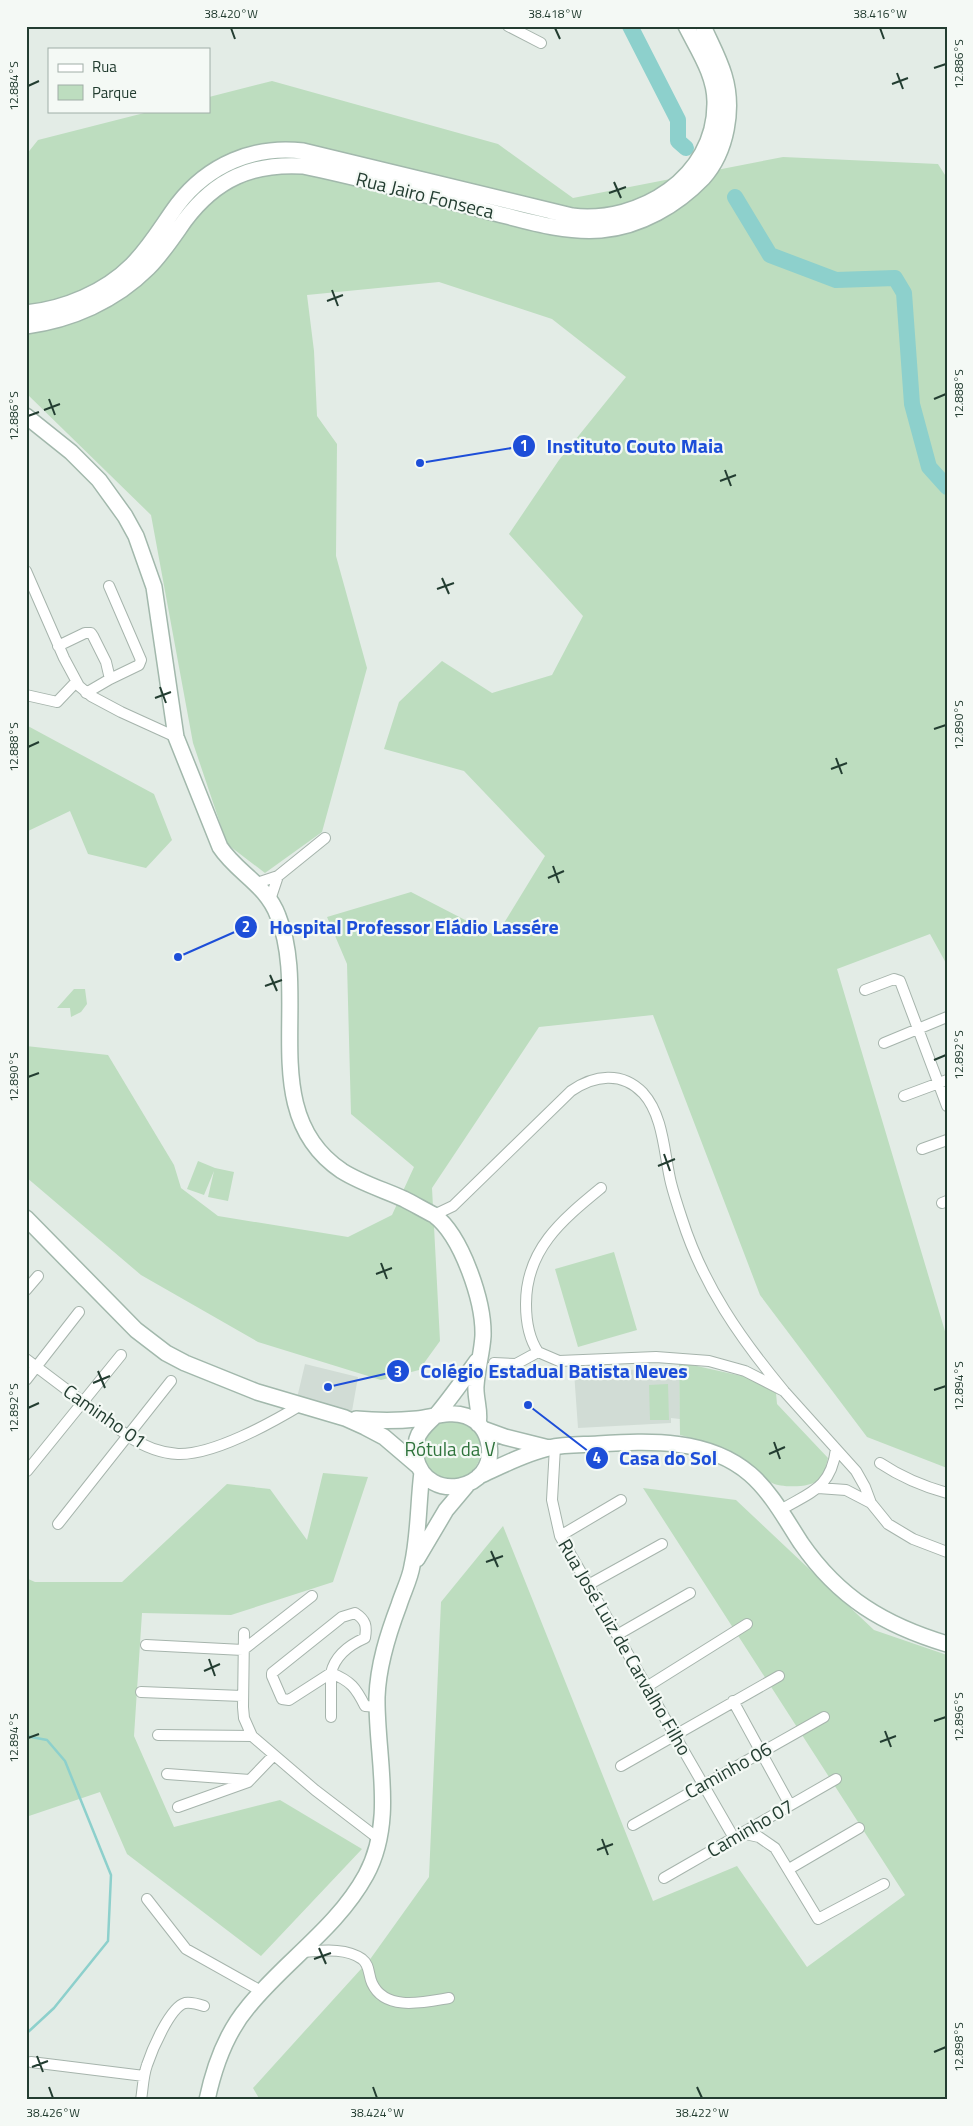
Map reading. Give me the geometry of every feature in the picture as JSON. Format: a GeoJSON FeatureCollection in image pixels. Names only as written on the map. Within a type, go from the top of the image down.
{"type":"FeatureCollection","features":[{"type":"Feature","properties":{"kind":"main road","name":"Rua Jairo Fonseca"},"geometry":{"type":"LineString","coordinates":[[26,313],[58,307],[79,299],[112,282],[142,255],[179,203],[203,178],[224,164],[262,152],[295,150],[316,154],[572,216],[602,217],[622,213],[644,205],[683,180],[702,154],[710,137],[715,103],[713,87],[702,56],[686,26]]}},
{"type":"Feature","properties":{"kind":"main road","name":"Rua Jairo Fonseca"},"geometry":{"type":"LineString","coordinates":[[26,326],[54,321],[71,315],[116,294],[132,283],[155,261],[193,210],[214,189],[234,177],[267,167],[303,166],[555,228],[614,229],[652,216],[670,206],[693,188],[710,170],[723,143],[728,111],[727,84],[703,26]]}},
{"type":"Feature","properties":{"kind":"main road"},"geometry":{"type":"LineString","coordinates":[[26,416],[71,452],[99,480],[125,516],[136,536],[154,587],[176,737],[220,847],[229,858],[257,883],[270,900],[278,915],[284,937],[289,982],[293,1098],[304,1129],[322,1153],[342,1171],[439,1219],[460,1248],[479,1305],[483,1336],[478,1359],[476,1394],[480,1426],[490,1448],[485,1468],[446,1510],[412,1567]]}},
{"type":"Feature","properties":{"kind":"main road"},"geometry":{"type":"LineString","coordinates":[[26,1218],[150,1342],[185,1363],[199,1369],[257,1392],[345,1418],[384,1437],[431,1481],[442,1487],[455,1488],[552,1447]]}},
{"type":"Feature","properties":{"kind":"main road"},"geometry":{"type":"LineString","coordinates":[[207,2100],[219,2056],[246,2009],[261,1991],[333,1921],[366,1875],[379,1839],[383,1804],[378,1748],[377,1696],[384,1651],[412,1567],[420,1521],[420,1469],[415,1452],[417,1438],[425,1425],[436,1415],[460,1386],[478,1359]]}},
{"type":"Feature","properties":{"kind":"main road"},"geometry":{"type":"LineString","coordinates":[[345,1418],[397,1421],[455,1414],[467,1417],[480,1426],[505,1438],[552,1447],[648,1443],[696,1447],[728,1459],[742,1467],[757,1481],[820,1568],[855,1601],[889,1622],[915,1634],[947,1644]]}},
{"type":"Feature","properties":{"kind":"street"},"geometry":{"type":"LineString","coordinates":[[508,26],[541,42]]}},
{"type":"Feature","properties":{"kind":"street"},"geometry":{"type":"LineString","coordinates":[[26,571],[58,646],[76,682],[86,693],[121,712],[176,737]]}},
{"type":"Feature","properties":{"kind":"street"},"geometry":{"type":"LineString","coordinates":[[86,693],[110,678],[139,665],[141,660],[109,586]]}},
{"type":"Feature","properties":{"kind":"street"},"geometry":{"type":"LineString","coordinates":[[58,646],[85,633],[91,633],[106,662],[110,678]]}},
{"type":"Feature","properties":{"kind":"street"},"geometry":{"type":"LineString","coordinates":[[26,695],[57,702],[76,682]]}},
{"type":"Feature","properties":{"kind":"street"},"geometry":{"type":"LineString","coordinates":[[257,883],[278,876],[325,838]]}},
{"type":"Feature","properties":{"kind":"street"},"geometry":{"type":"LineString","coordinates":[[270,900],[278,876]]}},
{"type":"Feature","properties":{"kind":"street"},"geometry":{"type":"LineString","coordinates":[[865,990],[894,979],[900,981],[917,1029],[942,1082],[947,1106]]}},
{"type":"Feature","properties":{"kind":"street"},"geometry":{"type":"LineString","coordinates":[[884,1043],[947,1017]]}},
{"type":"Feature","properties":{"kind":"street"},"geometry":{"type":"LineString","coordinates":[[439,1219],[571,1091],[592,1079],[614,1078],[630,1083],[643,1092],[653,1109],[682,1220],[703,1274],[736,1330],[784,1390],[862,1480],[872,1503],[888,1524],[899,1532],[947,1552]]}},
{"type":"Feature","properties":{"kind":"street"},"geometry":{"type":"LineString","coordinates":[[904,1096],[942,1082]]}},
{"type":"Feature","properties":{"kind":"street"},"geometry":{"type":"LineString","coordinates":[[922,1149],[947,1140]]}},
{"type":"Feature","properties":{"kind":"street"},"geometry":{"type":"LineString","coordinates":[[601,1188],[567,1216],[545,1241],[534,1258],[527,1285],[526,1316],[529,1334],[538,1352],[559,1360],[656,1357],[708,1361],[745,1371],[784,1390]]}},
{"type":"Feature","properties":{"kind":"street"},"geometry":{"type":"LineString","coordinates":[[26,1290],[38,1276]]}},
{"type":"Feature","properties":{"kind":"street"},"geometry":{"type":"LineString","coordinates":[[26,1380],[79,1312]]}},
{"type":"Feature","properties":{"kind":"street"},"geometry":{"type":"LineString","coordinates":[[494,1363],[516,1364],[538,1352]]}},
{"type":"Feature","properties":{"kind":"street"},"geometry":{"type":"LineString","coordinates":[[27,1471],[121,1355]]}},
{"type":"Feature","properties":{"kind":"street","name":"Caminho 01"},"geometry":{"type":"LineString","coordinates":[[26,1359],[142,1446],[176,1454],[197,1452],[264,1426],[301,1405]]}},
{"type":"Feature","properties":{"kind":"street"},"geometry":{"type":"LineString","coordinates":[[58,1524],[171,1381]]}},
{"type":"Feature","properties":{"kind":"street","name":"Rua José Luiz de Carvalho Filho"},"geometry":{"type":"LineString","coordinates":[[552,1447],[552,1500],[560,1536],[703,1784],[738,1835]]}},
{"type":"Feature","properties":{"kind":"street"},"geometry":{"type":"LineString","coordinates":[[779,1511],[818,1488],[832,1470],[836,1449]]}},
{"type":"Feature","properties":{"kind":"street"},"geometry":{"type":"LineString","coordinates":[[880,1463],[920,1486],[947,1493]]}},
{"type":"Feature","properties":{"kind":"street"},"geometry":{"type":"LineString","coordinates":[[818,1488],[846,1490],[872,1503]]}},
{"type":"Feature","properties":{"kind":"street"},"geometry":{"type":"LineString","coordinates":[[560,1536],[621,1500]]}},
{"type":"Feature","properties":{"kind":"street"},"geometry":{"type":"LineString","coordinates":[[588,1585],[662,1544]]}},
{"type":"Feature","properties":{"kind":"street"},"geometry":{"type":"LineString","coordinates":[[617,1635],[690,1593]]}},
{"type":"Feature","properties":{"kind":"street"},"geometry":{"type":"LineString","coordinates":[[146,1645],[243,1650],[312,1596]]}},
{"type":"Feature","properties":{"kind":"street"},"geometry":{"type":"LineString","coordinates":[[331,1673],[290,1700],[282,1699],[272,1676],[272,1673],[342,1617],[355,1613],[362,1617],[367,1626],[364,1638],[352,1644],[335,1662],[331,1673],[331,1717]]}},
{"type":"Feature","properties":{"kind":"street"},"geometry":{"type":"LineString","coordinates":[[648,1686],[746,1624]]}},
{"type":"Feature","properties":{"kind":"street"},"geometry":{"type":"LineString","coordinates":[[244,1633],[242,1696],[244,1718],[252,1736],[273,1756],[379,1839]]}},
{"type":"Feature","properties":{"kind":"street"},"geometry":{"type":"LineString","coordinates":[[331,1673],[346,1679],[357,1689],[365,1706],[378,1707]]}},
{"type":"Feature","properties":{"kind":"street"},"geometry":{"type":"LineString","coordinates":[[621,1766],[779,1676]]}},
{"type":"Feature","properties":{"kind":"street"},"geometry":{"type":"LineString","coordinates":[[141,1692],[242,1696]]}},
{"type":"Feature","properties":{"kind":"street"},"geometry":{"type":"LineString","coordinates":[[733,1702],[790,1805]]}},
{"type":"Feature","properties":{"kind":"street","name":"Caminho 06"},"geometry":{"type":"LineString","coordinates":[[632,1825],[824,1717]]}},
{"type":"Feature","properties":{"kind":"street"},"geometry":{"type":"LineString","coordinates":[[158,1735],[252,1736]]}},
{"type":"Feature","properties":{"kind":"street"},"geometry":{"type":"LineString","coordinates":[[178,1807],[232,1789],[250,1780],[273,1756]]}},
{"type":"Feature","properties":{"kind":"street"},"geometry":{"type":"LineString","coordinates":[[167,1774],[250,1780]]}},
{"type":"Feature","properties":{"kind":"street","name":"Caminho 07"},"geometry":{"type":"LineString","coordinates":[[664,1878],[836,1779]]}},
{"type":"Feature","properties":{"kind":"street"},"geometry":{"type":"LineString","coordinates":[[788,1868],[859,1828]]}},
{"type":"Feature","properties":{"kind":"street"},"geometry":{"type":"LineString","coordinates":[[738,1835],[751,1834],[767,1841],[781,1856],[816,1918],[820,1919],[884,1884]]}},
{"type":"Feature","properties":{"kind":"street"},"geometry":{"type":"LineString","coordinates":[[147,1899],[186,1949],[261,1991]]}},
{"type":"Feature","properties":{"kind":"street"},"geometry":{"type":"LineString","coordinates":[[301,1952],[334,1950],[352,1953],[367,1963],[372,1985],[382,1995],[393,2001],[414,2003],[449,1998]]}},
{"type":"Feature","properties":{"kind":"street"},"geometry":{"type":"LineString","coordinates":[[142,2100],[144,2076],[153,2049],[176,2009],[186,2003],[204,2006]]}},
{"type":"Feature","properties":{"kind":"street"},"geometry":{"type":"LineString","coordinates":[[31,2062],[144,2076]]}},
{"type":"Feature","properties":{"kind":"shaded area"},"geometry":{"type":"Polygon","coordinates":[[[305,1364],[358,1377],[352,1411],[297,1398],[305,1364]]]}},
{"type":"Feature","properties":{"kind":"shaded area"},"geometry":{"type":"Polygon","coordinates":[[[679,1368],[680,1419],[671,1418],[671,1423],[578,1428],[574,1372],[679,1368]]]}},
{"type":"Feature","properties":{"kind":"green space"},"geometry":{"type":"Polygon","coordinates":[[[272,81],[498,144],[573,198],[783,157],[938,164],[947,178],[947,965],[930,934],[837,969],[947,1338],[947,1468],[867,1437],[760,1295],[653,1015],[539,1027],[432,1188],[440,1341],[419,1370],[381,1380],[258,1342],[141,1275],[26,1177],[26,1046],[108,1055],[174,1165],[181,1188],[218,1216],[348,1237],[392,1215],[414,1167],[351,1114],[347,964],[327,917],[411,892],[496,936],[545,856],[464,771],[384,749],[399,702],[442,661],[492,693],[552,675],[583,616],[509,534],[559,460],[626,377],[552,319],[439,282],[307,295],[314,351],[317,416],[337,444],[336,556],[367,668],[322,832],[265,873],[227,844],[193,743],[151,515],[26,393],[26,155],[38,140],[148,112],[210,112],[210,97],[272,81]]]}},
{"type":"Feature","properties":{"kind":"green space"},"geometry":{"type":"Polygon","coordinates":[[[26,725],[154,794],[172,840],[146,868],[88,854],[70,811],[26,832],[26,725]]]}},
{"type":"Feature","properties":{"kind":"green space"},"geometry":{"type":"Polygon","coordinates":[[[74,989],[85,989],[87,1004],[81,1012],[71,1017],[70,1008],[57,1008],[74,989]]]}},
{"type":"Feature","properties":{"kind":"green space"},"geometry":{"type":"Polygon","coordinates":[[[198,1161],[215,1168],[234,1172],[228,1201],[208,1197],[214,1171],[204,1195],[187,1189],[198,1161]]]}},
{"type":"Feature","properties":{"kind":"green space"},"geometry":{"type":"Polygon","coordinates":[[[614,1252],[637,1330],[578,1347],[555,1269],[614,1252]]]}},
{"type":"Feature","properties":{"kind":"green space"},"geometry":{"type":"Polygon","coordinates":[[[679,1362],[746,1377],[776,1393],[777,1404],[828,1458],[820,1479],[804,1486],[777,1485],[767,1480],[738,1457],[710,1444],[680,1435],[679,1362]]]}},
{"type":"Feature","properties":{"kind":"green space"},"geometry":{"type":"Polygon","coordinates":[[[668,1384],[669,1420],[650,1420],[649,1385],[668,1384]]]}},
{"type":"Feature","properties":{"kind":"green space","name":"Rótula da V"},"geometry":{"type":"Polygon","coordinates":[[[449,1418],[472,1426],[480,1438],[482,1449],[480,1460],[474,1469],[456,1481],[446,1481],[435,1477],[420,1460],[422,1437],[425,1432],[433,1425],[449,1418]]]}},
{"type":"Feature","properties":{"kind":"green space"},"geometry":{"type":"Polygon","coordinates":[[[323,1473],[368,1477],[333,1582],[231,1615],[142,1613],[134,1736],[174,1827],[280,1800],[362,1849],[261,1956],[127,1854],[100,1792],[26,1817],[26,1578],[35,1582],[122,1582],[227,1484],[270,1489],[307,1540],[323,1473]]]}},
{"type":"Feature","properties":{"kind":"green space"},"geometry":{"type":"Polygon","coordinates":[[[643,1488],[736,1500],[874,1630],[947,1655],[947,2100],[260,2100],[253,2088],[371,1958],[429,1877],[441,1602],[503,1526],[653,1901],[737,1866],[807,1967],[905,1895],[643,1488]]]}},
{"type":"Feature","properties":{"kind":"waterway"},"geometry":{"type":"LineString","coordinates":[[630,26],[678,120],[678,141],[686,148]]}},
{"type":"Feature","properties":{"kind":"waterway"},"geometry":{"type":"LineString","coordinates":[[735,197],[770,255],[836,280],[895,278],[904,293],[912,404],[929,467],[947,487]]}},
{"type":"Feature","properties":{"kind":"waterway"},"geometry":{"type":"LineString","coordinates":[[26,1736],[47,1740],[65,1761],[111,1875],[108,1941],[54,2008],[26,2034]]}},
{"type":"Feature","properties":{"kind":"place","name":"Instituto Couto Maia"},"geometry":{"type":"Point","coordinates":[420,463]}},
{"type":"Feature","properties":{"kind":"place","name":"Hospital Professor Eládio Lassére"},"geometry":{"type":"Point","coordinates":[178,957]}},
{"type":"Feature","properties":{"kind":"place","name":"Colégio Estadual Batista Neves"},"geometry":{"type":"Point","coordinates":[328,1387]}},
{"type":"Feature","properties":{"kind":"place","name":"Casa do Sol"},"geometry":{"type":"Point","coordinates":[528,1405]}}]}
